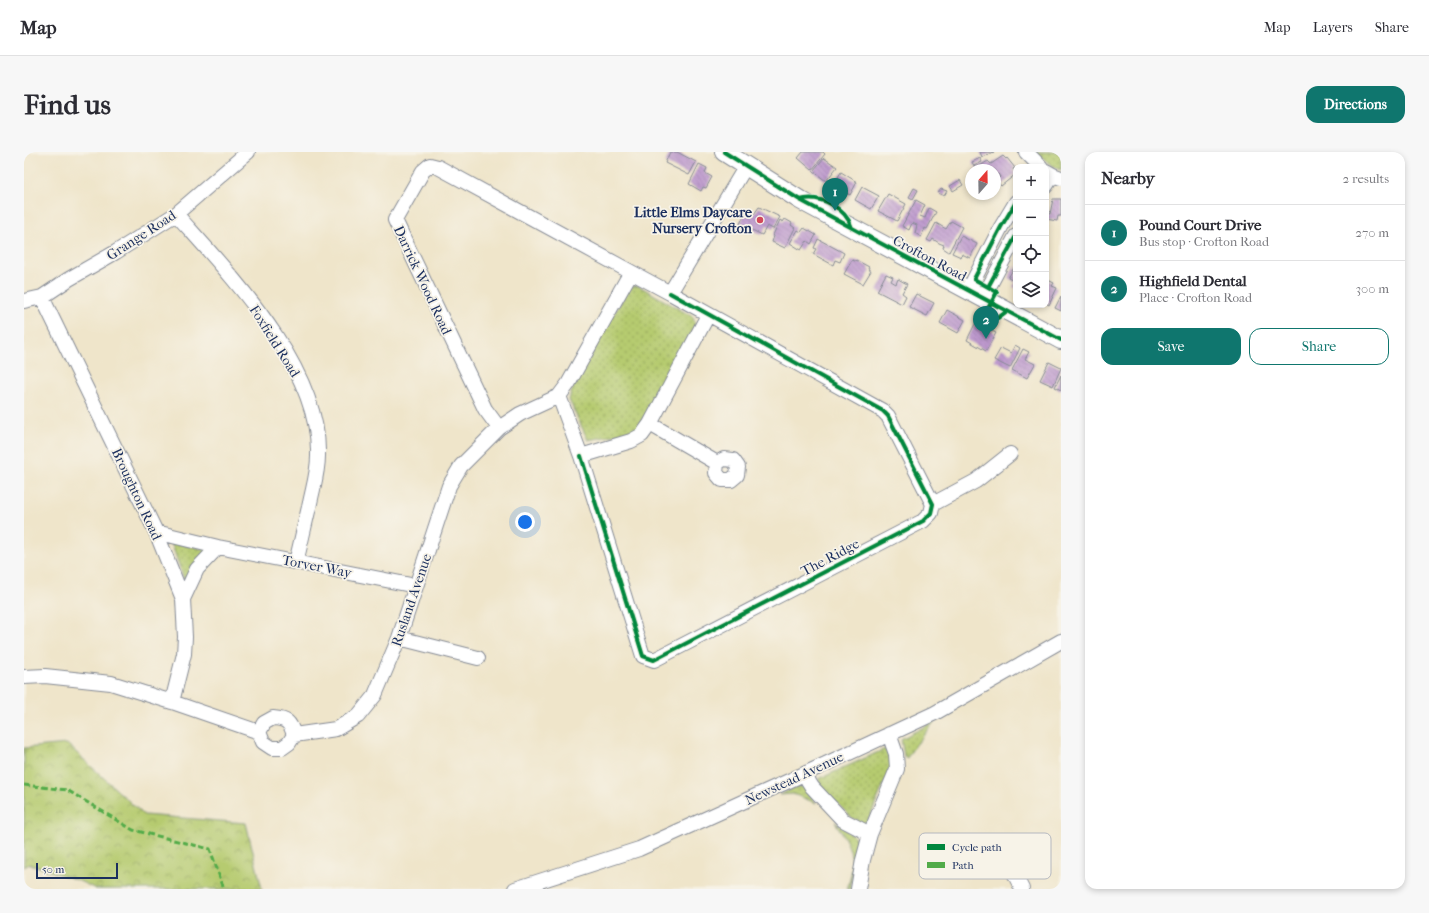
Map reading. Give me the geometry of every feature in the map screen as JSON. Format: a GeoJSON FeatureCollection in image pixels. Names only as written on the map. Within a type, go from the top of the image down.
{"type":"FeatureCollection","features":[{"type":"Feature","properties":{"kind":"main road","name":"Crofton Road"},"geometry":{"type":"LineString","coordinates":[[724,152],[800,200],[1061,340]]}},
{"type":"Feature","properties":{"kind":"street","name":"Grange Road"},"geometry":{"type":"LineString","coordinates":[[24,301],[42,297],[68,279],[116,252],[176,214],[248,152]]}},
{"type":"Feature","properties":{"kind":"street"},"geometry":{"type":"LineString","coordinates":[[1026,152],[1037,164]]}},
{"type":"Feature","properties":{"kind":"street","name":"Darrick Wood Road"},"geometry":{"type":"LineString","coordinates":[[500,428],[485,409],[395,220],[423,171],[430,165],[438,167],[631,272]]}},
{"type":"Feature","properties":{"kind":"street"},"geometry":{"type":"LineString","coordinates":[[670,293],[746,166]]}},
{"type":"Feature","properties":{"kind":"street"},"geometry":{"type":"LineString","coordinates":[[975,295],[1001,227],[1013,207]]}},
{"type":"Feature","properties":{"kind":"street","name":"Foxfield Road"},"geometry":{"type":"LineString","coordinates":[[176,214],[220,263],[265,319],[294,366],[314,413],[318,456],[296,562]]}},
{"type":"Feature","properties":{"kind":"street"},"geometry":{"type":"LineString","coordinates":[[975,295],[1013,240]]}},
{"type":"Feature","properties":{"kind":"street"},"geometry":{"type":"LineString","coordinates":[[708,315],[650,424],[642,434],[631,441],[581,456],[559,396],[568,384],[631,272],[883,411],[888,416],[933,504],[976,480],[1010,454]]}},
{"type":"Feature","properties":{"kind":"street","name":"Broughton Road"},"geometry":{"type":"LineString","coordinates":[[42,297],[156,532],[183,600],[185,637],[184,654],[172,702]]}},
{"type":"Feature","properties":{"kind":"street","name":"Rusland Avenue"},"geometry":{"type":"LineString","coordinates":[[294,735],[336,729],[358,716],[375,695],[399,638],[449,486],[461,466],[500,428],[520,414],[559,396]]}},
{"type":"Feature","properties":{"kind":"street"},"geometry":{"type":"LineString","coordinates":[[650,424],[717,463]]}},
{"type":"Feature","properties":{"kind":"street","name":"The Ridge"},"geometry":{"type":"LineString","coordinates":[[581,456],[643,656],[654,660],[923,521],[931,513],[933,504]]}},
{"type":"Feature","properties":{"kind":"street","name":"Torver Way"},"geometry":{"type":"LineString","coordinates":[[156,532],[218,547],[416,586]]}},
{"type":"Feature","properties":{"kind":"street"},"geometry":{"type":"LineString","coordinates":[[183,600],[197,569],[218,547]]}},
{"type":"Feature","properties":{"kind":"street"},"geometry":{"type":"LineString","coordinates":[[399,638],[478,658]]}},
{"type":"Feature","properties":{"kind":"street","name":"Newstead Avenue"},"geometry":{"type":"LineString","coordinates":[[514,889],[639,849],[935,714],[1061,641]]}},
{"type":"Feature","properties":{"kind":"street"},"geometry":{"type":"LineString","coordinates":[[24,677],[45,676],[111,683],[260,732]]}},
{"type":"Feature","properties":{"kind":"street"},"geometry":{"type":"LineString","coordinates":[[273,718],[283,718],[291,726],[294,735],[289,743],[282,748],[272,748],[263,742],[260,732],[264,723],[273,718]]}},
{"type":"Feature","properties":{"kind":"street"},"geometry":{"type":"LineString","coordinates":[[858,889],[870,834],[897,769],[896,754],[889,734]]}},
{"type":"Feature","properties":{"kind":"street"},"geometry":{"type":"LineString","coordinates":[[804,774],[812,787],[843,820],[870,834]]}},
{"type":"Feature","properties":{"kind":"street"},"geometry":{"type":"LineString","coordinates":[[1017,879],[1022,889]]}},
{"type":"Feature","properties":{"kind":"green space"},"geometry":{"type":"Polygon","coordinates":[[[1035,152],[1061,152],[1061,170],[1056,168],[1035,152]]]}},
{"type":"Feature","properties":{"kind":"green space"},"geometry":{"type":"Polygon","coordinates":[[[633,286],[639,286],[693,317],[695,323],[694,329],[642,423],[633,432],[588,440],[569,400],[573,387],[628,289],[633,286]]]}},
{"type":"Feature","properties":{"kind":"green space"},"geometry":{"type":"Polygon","coordinates":[[[171,542],[208,550],[186,585],[171,542]]]}},
{"type":"Feature","properties":{"kind":"green space"},"geometry":{"type":"Polygon","coordinates":[[[935,721],[907,758],[904,756],[901,739],[935,721]]]}},
{"type":"Feature","properties":{"kind":"green space"},"geometry":{"type":"Polygon","coordinates":[[[67,744],[144,815],[246,823],[262,889],[96,889],[77,880],[30,864],[24,867],[24,748],[67,744]]]}},
{"type":"Feature","properties":{"kind":"green space"},"geometry":{"type":"Polygon","coordinates":[[[885,749],[890,756],[892,765],[868,821],[863,823],[852,818],[819,785],[819,779],[885,749]]]}},
{"type":"Feature","properties":{"kind":"green space"},"geometry":{"type":"Polygon","coordinates":[[[798,786],[805,788],[816,803],[793,794],[779,795],[798,786]]]}},
{"type":"Feature","properties":{"kind":"green space"},"geometry":{"type":"Polygon","coordinates":[[[835,822],[854,836],[859,845],[854,863],[850,889],[847,889],[852,870],[851,854],[845,839],[835,822]]]}},
{"type":"Feature","properties":{"kind":"building"},"geometry":{"type":"Polygon","coordinates":[[[670,152],[677,152],[696,162],[689,175],[665,163],[670,152]]]}},
{"type":"Feature","properties":{"kind":"building"},"geometry":{"type":"Polygon","coordinates":[[[803,152],[823,152],[825,154],[812,170],[798,158],[803,152]]]}},
{"type":"Feature","properties":{"kind":"building"},"geometry":{"type":"Polygon","coordinates":[[[980,152],[994,152],[982,157],[980,152]]]}},
{"type":"Feature","properties":{"kind":"building"},"geometry":{"type":"Polygon","coordinates":[[[1003,156],[1006,159],[1007,158],[1013,166],[1013,176],[1001,186],[1001,164],[991,164],[1003,156]]]}},
{"type":"Feature","properties":{"kind":"building"},"geometry":{"type":"Polygon","coordinates":[[[824,158],[837,167],[826,181],[813,171],[824,158]]]}},
{"type":"Feature","properties":{"kind":"building"},"geometry":{"type":"Polygon","coordinates":[[[980,158],[982,162],[973,164],[972,162],[980,158]]]}},
{"type":"Feature","properties":{"kind":"building"},"geometry":{"type":"Polygon","coordinates":[[[988,161],[991,164],[983,164],[988,161]]]}},
{"type":"Feature","properties":{"kind":"building"},"geometry":{"type":"Polygon","coordinates":[[[699,164],[707,168],[705,173],[712,177],[706,188],[703,187],[701,191],[689,184],[699,164]]]}},
{"type":"Feature","properties":{"kind":"building"},"geometry":{"type":"Polygon","coordinates":[[[841,172],[857,182],[850,195],[833,186],[841,172]]]}},
{"type":"Feature","properties":{"kind":"building"},"geometry":{"type":"Polygon","coordinates":[[[960,180],[963,185],[953,191],[950,186],[960,180]]]}},
{"type":"Feature","properties":{"kind":"building"},"geometry":{"type":"Polygon","coordinates":[[[862,187],[879,196],[871,209],[855,200],[862,187]]]}},
{"type":"Feature","properties":{"kind":"building"},"geometry":{"type":"Polygon","coordinates":[[[914,188],[918,190],[913,199],[909,197],[914,188]]]}},
{"type":"Feature","properties":{"kind":"building"},"geometry":{"type":"Polygon","coordinates":[[[941,189],[947,191],[944,196],[938,193],[941,189]]]}},
{"type":"Feature","properties":{"kind":"building"},"geometry":{"type":"Polygon","coordinates":[[[888,194],[906,204],[897,221],[878,211],[888,194]]]}},
{"type":"Feature","properties":{"kind":"building"},"geometry":{"type":"Polygon","coordinates":[[[1053,199],[1061,199],[1061,216],[1058,216],[1057,221],[1049,220],[1053,199]]]}},
{"type":"Feature","properties":{"kind":"building"},"geometry":{"type":"Polygon","coordinates":[[[916,200],[925,205],[920,216],[925,218],[929,208],[936,212],[927,229],[925,228],[921,237],[915,233],[917,225],[912,223],[909,230],[902,226],[916,200]]]}},
{"type":"Feature","properties":{"kind":"building","name":"Little Elms Daycare Nursery Crofton"},"geometry":{"type":"Polygon","coordinates":[[[759,207],[780,217],[773,229],[767,226],[762,235],[740,224],[746,211],[754,214],[759,207]]]}},
{"type":"Feature","properties":{"kind":"building"},"geometry":{"type":"Polygon","coordinates":[[[785,219],[792,223],[791,225],[795,228],[785,248],[772,242],[773,235],[780,220],[783,222],[785,219]]]}},
{"type":"Feature","properties":{"kind":"building"},"geometry":{"type":"Polygon","coordinates":[[[951,221],[962,227],[949,252],[943,248],[944,245],[933,239],[931,242],[927,240],[936,223],[946,229],[951,221]]]}},
{"type":"Feature","properties":{"kind":"building"},"geometry":{"type":"Polygon","coordinates":[[[804,228],[816,235],[811,244],[807,241],[801,250],[790,243],[798,230],[801,232],[804,228]]]}},
{"type":"Feature","properties":{"kind":"building"},"geometry":{"type":"Polygon","coordinates":[[[961,236],[977,244],[970,258],[962,254],[961,257],[952,253],[961,236]]]}},
{"type":"Feature","properties":{"kind":"building"},"geometry":{"type":"Polygon","coordinates":[[[818,239],[844,253],[840,262],[835,260],[833,265],[813,254],[816,249],[814,248],[818,239]]]}},
{"type":"Feature","properties":{"kind":"building"},"geometry":{"type":"Polygon","coordinates":[[[852,260],[856,260],[869,267],[868,269],[871,271],[863,284],[844,274],[852,260]]]}},
{"type":"Feature","properties":{"kind":"building"},"geometry":{"type":"Polygon","coordinates":[[[1013,269],[1013,280],[1008,278],[1013,269]]]}},
{"type":"Feature","properties":{"kind":"building"},"geometry":{"type":"Polygon","coordinates":[[[886,274],[893,277],[891,281],[896,284],[898,279],[907,284],[902,293],[906,296],[902,304],[877,291],[886,274]]]}},
{"type":"Feature","properties":{"kind":"building"},"geometry":{"type":"Polygon","coordinates":[[[1049,280],[1054,283],[1052,286],[1057,288],[1049,305],[1049,280]]]}},
{"type":"Feature","properties":{"kind":"building"},"geometry":{"type":"Polygon","coordinates":[[[916,294],[934,303],[927,316],[909,307],[916,294]]]}},
{"type":"Feature","properties":{"kind":"building"},"geometry":{"type":"Polygon","coordinates":[[[1061,296],[1061,311],[1055,308],[1061,296]]]}},
{"type":"Feature","properties":{"kind":"building"},"geometry":{"type":"Polygon","coordinates":[[[947,310],[965,320],[958,333],[940,323],[947,310]]]}},
{"type":"Feature","properties":{"kind":"building"},"geometry":{"type":"Polygon","coordinates":[[[976,322],[983,325],[981,329],[987,332],[988,329],[996,333],[986,351],[967,340],[976,322]]]}},
{"type":"Feature","properties":{"kind":"building"},"geometry":{"type":"Polygon","coordinates":[[[1015,345],[1020,348],[1010,368],[994,360],[1001,348],[1011,353],[1015,345]]]}},
{"type":"Feature","properties":{"kind":"building"},"geometry":{"type":"Polygon","coordinates":[[[1023,349],[1029,352],[1025,359],[1035,364],[1027,378],[1012,370],[1023,349]]]}},
{"type":"Feature","properties":{"kind":"building"},"geometry":{"type":"Polygon","coordinates":[[[1049,362],[1061,368],[1053,386],[1040,380],[1049,362]]]}},
{"type":"Feature","properties":{"kind":"building"},"geometry":{"type":"Polygon","coordinates":[[[1061,375],[1061,390],[1055,387],[1061,375]]]}},
{"type":"Feature","properties":{"kind":"marked path"},"geometry":{"type":"LineString","coordinates":[[24,785],[67,790],[133,830],[210,849],[224,889]]}},
{"type":"Feature","properties":{"kind":"cycle path"},"geometry":{"type":"LineString","coordinates":[[724,152],[800,200],[1061,340]]}},
{"type":"Feature","properties":{"kind":"cycle path"},"geometry":{"type":"LineString","coordinates":[[800,200],[816,199],[831,204],[844,214],[852,228]]}},
{"type":"Feature","properties":{"kind":"cycle path"},"geometry":{"type":"LineString","coordinates":[[1007,311],[998,318],[986,312],[997,292],[974,279],[1013,207]]}},
{"type":"Feature","properties":{"kind":"cycle path"},"geometry":{"type":"LineString","coordinates":[[988,287],[1013,241]]}},
{"type":"Feature","properties":{"kind":"cycle path"},"geometry":{"type":"LineString","coordinates":[[581,456],[643,656],[654,660],[923,521],[931,513],[933,504],[888,416],[883,411],[670,293]]}},
{"type":"Feature","properties":{"kind":"place","name":"Pound Court Drive"},"geometry":{"type":"Point","coordinates":[835,211]}},
{"type":"Feature","properties":{"kind":"place","name":"Little Elms Daycare Nursery Crofton"},"geometry":{"type":"Point","coordinates":[760,220]}},
{"type":"Feature","properties":{"kind":"place","name":"Highfield Dental"},"geometry":{"type":"Point","coordinates":[986,339]}}]}
